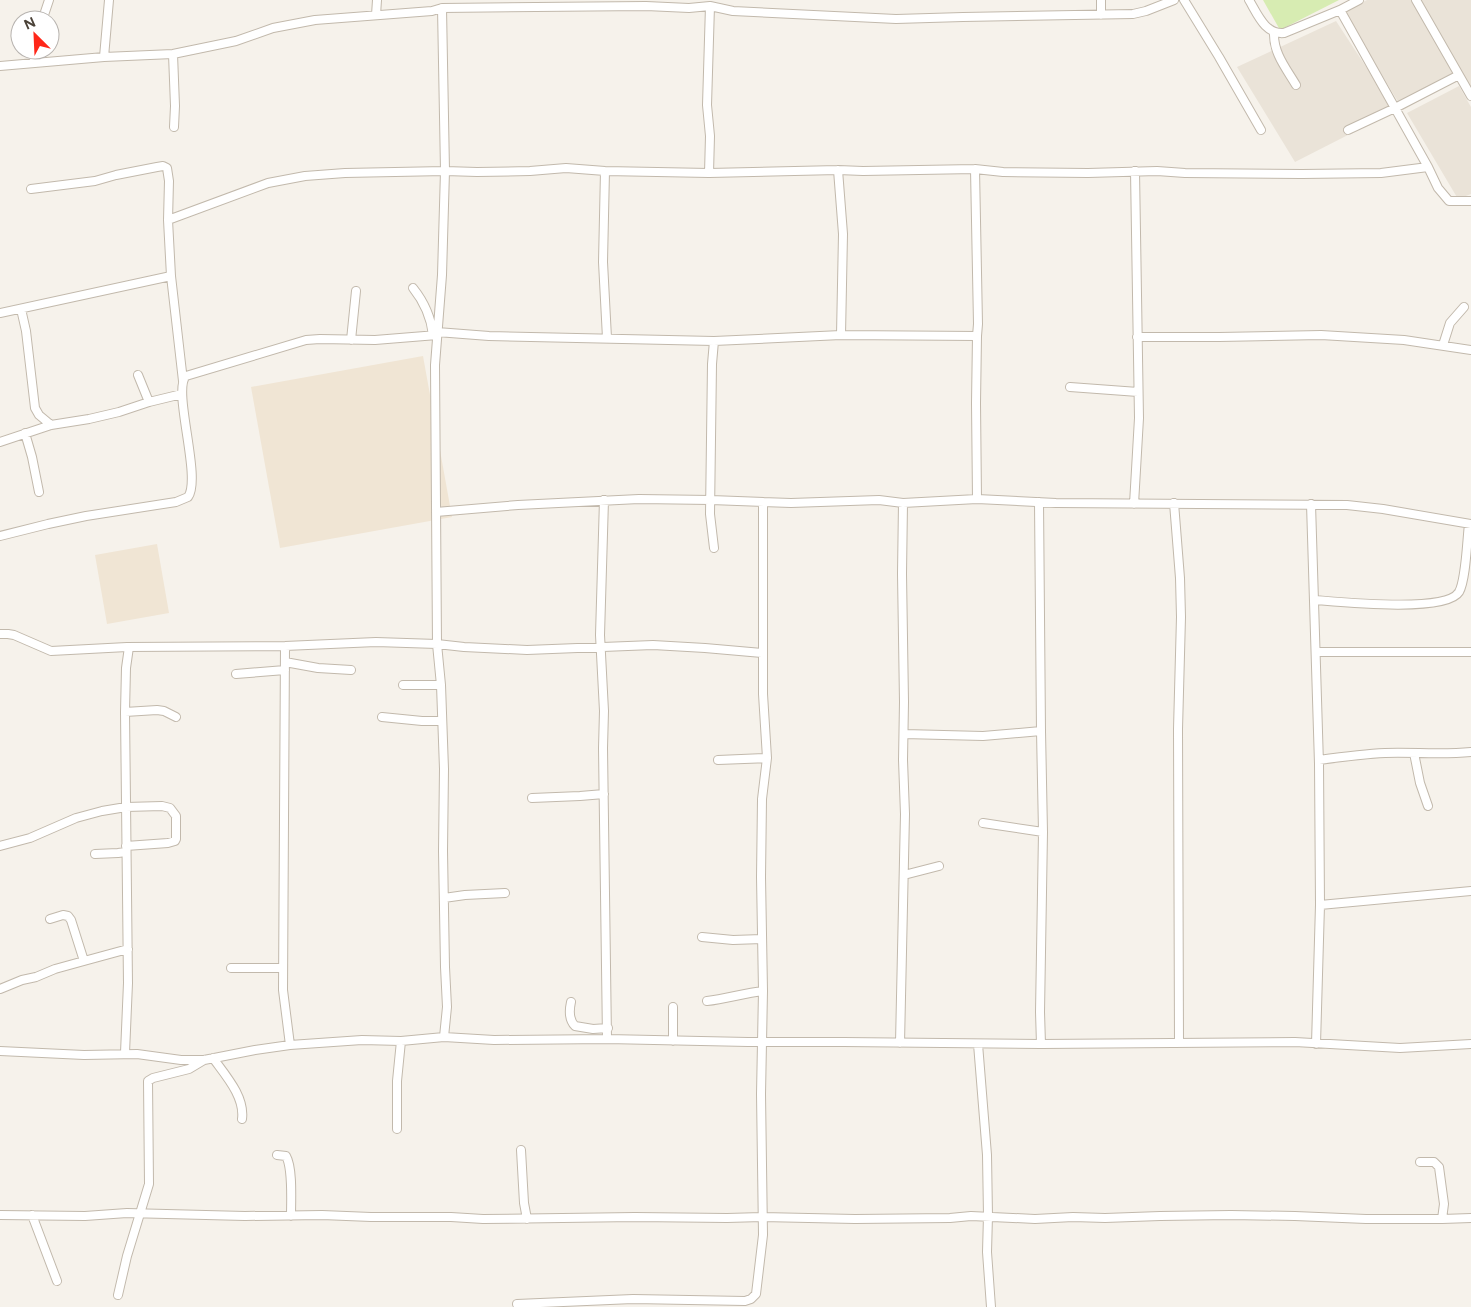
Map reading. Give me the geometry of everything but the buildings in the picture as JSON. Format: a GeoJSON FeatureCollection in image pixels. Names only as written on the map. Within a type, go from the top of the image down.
{"type":"FeatureCollection","features":[{"type":"Feature","properties":{"kind":"street"},"geometry":{"type":"LineString","coordinates":[[104,57],[108,0]]}},
{"type":"Feature","properties":{"kind":"street"},"geometry":{"type":"LineString","coordinates":[[376,15],[377,0]]}},
{"type":"Feature","properties":{"kind":"street"},"geometry":{"type":"LineString","coordinates":[[1101,0],[1101,15]]}},
{"type":"Feature","properties":{"kind":"street"},"geometry":{"type":"LineString","coordinates":[[0,66],[104,57],[173,54],[236,41],[273,28],[315,20],[432,12],[442,8],[646,6],[689,8],[710,6],[734,11],[896,19],[963,16],[1133,14],[1174,0]]}},
{"type":"Feature","properties":{"kind":"street"},"geometry":{"type":"LineString","coordinates":[[1184,0],[1261,130]]}},
{"type":"Feature","properties":{"kind":"street"},"geometry":{"type":"LineString","coordinates":[[1249,0],[1264,24],[1274,32],[1284,33],[1340,10],[1359,0]]}},
{"type":"Feature","properties":{"kind":"street"},"geometry":{"type":"LineString","coordinates":[[1416,0],[1471,96]]}},
{"type":"Feature","properties":{"kind":"street"},"geometry":{"type":"LineString","coordinates":[[709,172],[710,136],[707,105],[710,6]]}},
{"type":"Feature","properties":{"kind":"street"},"geometry":{"type":"LineString","coordinates":[[442,8],[445,170],[442,275],[435,365],[436,644],[441,685],[444,770],[444,967],[447,1007],[444,1037]]}},
{"type":"Feature","properties":{"kind":"street"},"geometry":{"type":"LineString","coordinates":[[1340,10],[1438,188],[1449,201],[1471,201]]}},
{"type":"Feature","properties":{"kind":"street"},"geometry":{"type":"LineString","coordinates":[[1274,32],[1273,41],[1280,60],[1296,85]]}},
{"type":"Feature","properties":{"kind":"street"},"geometry":{"type":"LineString","coordinates":[[173,54],[174,128]]}},
{"type":"Feature","properties":{"kind":"street"},"geometry":{"type":"LineString","coordinates":[[32,63],[35,60]]}},
{"type":"Feature","properties":{"kind":"street"},"geometry":{"type":"LineString","coordinates":[[1348,130],[1459,75]]}},
{"type":"Feature","properties":{"kind":"street"},"geometry":{"type":"LineString","coordinates":[[0,536],[86,516],[176,502],[188,497],[191,489],[191,469],[182,394],[183,381],[171,276],[168,220],[169,181],[167,168],[163,166],[96,181],[31,189]]}},
{"type":"Feature","properties":{"kind":"street"},"geometry":{"type":"LineString","coordinates":[[168,220],[268,183],[319,174],[445,170],[502,172],[566,168],[605,171],[709,172],[975,169],[1003,172],[1088,173],[1157,170],[1185,173],[1302,174],[1381,173],[1428,167]]}},
{"type":"Feature","properties":{"kind":"street"},"geometry":{"type":"LineString","coordinates":[[975,169],[978,324],[976,336],[977,499]]}},
{"type":"Feature","properties":{"kind":"street"},"geometry":{"type":"LineString","coordinates":[[838,170],[843,234],[841,335]]}},
{"type":"Feature","properties":{"kind":"street"},"geometry":{"type":"LineString","coordinates":[[605,171],[603,262],[607,338]]}},
{"type":"Feature","properties":{"kind":"street"},"geometry":{"type":"LineString","coordinates":[[1134,504],[1139,418],[1135,171]]}},
{"type":"Feature","properties":{"kind":"street"},"geometry":{"type":"LineString","coordinates":[[0,312],[171,276]]}},
{"type":"Feature","properties":{"kind":"street"},"geometry":{"type":"LineString","coordinates":[[413,288],[425,305],[436,334]]}},
{"type":"Feature","properties":{"kind":"street"},"geometry":{"type":"LineString","coordinates":[[351,340],[356,291]]}},
{"type":"Feature","properties":{"kind":"street"},"geometry":{"type":"LineString","coordinates":[[1443,344],[1450,323],[1464,307]]}},
{"type":"Feature","properties":{"kind":"street"},"geometry":{"type":"LineString","coordinates":[[21,309],[26,331],[36,408],[39,416],[51,425]]}},
{"type":"Feature","properties":{"kind":"street"},"geometry":{"type":"LineString","coordinates":[[183,381],[186,376],[296,342],[320,338],[375,340],[436,334],[714,340],[841,335],[976,336]]}},
{"type":"Feature","properties":{"kind":"street"},"geometry":{"type":"LineString","coordinates":[[1137,337],[1321,335],[1404,340],[1443,344],[1471,350]]}},
{"type":"Feature","properties":{"kind":"street"},"geometry":{"type":"LineString","coordinates":[[714,340],[710,437],[710,514],[714,548]]}},
{"type":"Feature","properties":{"kind":"street"},"geometry":{"type":"LineString","coordinates":[[138,376],[149,402]]}},
{"type":"Feature","properties":{"kind":"street"},"geometry":{"type":"LineString","coordinates":[[1070,387],[1138,392]]}},
{"type":"Feature","properties":{"kind":"street"},"geometry":{"type":"LineString","coordinates":[[0,442],[51,425],[112,414],[182,394]]}},
{"type":"Feature","properties":{"kind":"street"},"geometry":{"type":"LineString","coordinates":[[24,433],[32,457],[39,492]]}},
{"type":"Feature","properties":{"kind":"street"},"geometry":{"type":"LineString","coordinates":[[436,512],[604,500],[711,500],[791,503],[879,500],[903,503],[977,499],[1134,504],[1347,505],[1383,509],[1470,524],[1462,585],[1458,594],[1445,601],[1427,604],[1403,604],[1315,600]]}},
{"type":"Feature","properties":{"kind":"street"},"geometry":{"type":"LineString","coordinates":[[604,500],[600,647],[604,702],[602,748],[607,1039]]}},
{"type":"Feature","properties":{"kind":"street"},"geometry":{"type":"LineString","coordinates":[[517,1304],[633,1299],[745,1301],[751,1299],[756,1294],[763,1235],[761,1094],[764,990],[761,877],[762,808],[767,758],[762,694],[763,502]]}},
{"type":"Feature","properties":{"kind":"street"},"geometry":{"type":"LineString","coordinates":[[1039,502],[1043,832],[1041,1044]]}},
{"type":"Feature","properties":{"kind":"street"},"geometry":{"type":"LineString","coordinates":[[900,1043],[904,876],[903,503]]}},
{"type":"Feature","properties":{"kind":"street"},"geometry":{"type":"LineString","coordinates":[[1174,503],[1181,600],[1178,729],[1179,1043]]}},
{"type":"Feature","properties":{"kind":"street"},"geometry":{"type":"LineString","coordinates":[[1311,504],[1319,760],[1320,905],[1316,1044]]}},
{"type":"Feature","properties":{"kind":"street"},"geometry":{"type":"LineString","coordinates":[[0,634],[8,634],[51,650],[129,647],[285,646],[376,642],[527,650],[653,645],[762,653]]}},
{"type":"Feature","properties":{"kind":"street"},"geometry":{"type":"LineString","coordinates":[[285,646],[283,990],[290,1045]]}},
{"type":"Feature","properties":{"kind":"street"},"geometry":{"type":"LineString","coordinates":[[125,1054],[128,949],[125,712],[126,668],[129,647]]}},
{"type":"Feature","properties":{"kind":"street"},"geometry":{"type":"LineString","coordinates":[[1316,652],[1471,652]]}},
{"type":"Feature","properties":{"kind":"street"},"geometry":{"type":"LineString","coordinates":[[236,674],[285,666],[351,670]]}},
{"type":"Feature","properties":{"kind":"street"},"geometry":{"type":"LineString","coordinates":[[403,685],[441,685]]}},
{"type":"Feature","properties":{"kind":"street"},"geometry":{"type":"LineString","coordinates":[[125,712],[157,710],[176,717]]}},
{"type":"Feature","properties":{"kind":"street"},"geometry":{"type":"LineString","coordinates":[[382,716],[422,721],[442,721]]}},
{"type":"Feature","properties":{"kind":"street"},"geometry":{"type":"LineString","coordinates":[[904,734],[983,736],[1041,731]]}},
{"type":"Feature","properties":{"kind":"street"},"geometry":{"type":"LineString","coordinates":[[1319,760],[1360,754],[1451,754],[1471,752]]}},
{"type":"Feature","properties":{"kind":"street"},"geometry":{"type":"LineString","coordinates":[[1414,754],[1420,783],[1428,806]]}},
{"type":"Feature","properties":{"kind":"street"},"geometry":{"type":"LineString","coordinates":[[718,760],[767,758]]}},
{"type":"Feature","properties":{"kind":"street"},"geometry":{"type":"LineString","coordinates":[[532,798],[604,794]]}},
{"type":"Feature","properties":{"kind":"street"},"geometry":{"type":"LineString","coordinates":[[0,846],[30,838],[76,818],[102,810],[126,806],[162,806],[170,808],[176,816],[177,831],[176,839],[173,842],[126,849],[118,854],[95,854]]}},
{"type":"Feature","properties":{"kind":"street"},"geometry":{"type":"LineString","coordinates":[[983,824],[1043,832]]}},
{"type":"Feature","properties":{"kind":"street"},"geometry":{"type":"LineString","coordinates":[[904,876],[939,866]]}},
{"type":"Feature","properties":{"kind":"street"},"geometry":{"type":"LineString","coordinates":[[1320,905],[1471,891]]}},
{"type":"Feature","properties":{"kind":"street"},"geometry":{"type":"LineString","coordinates":[[444,898],[505,893]]}},
{"type":"Feature","properties":{"kind":"street"},"geometry":{"type":"LineString","coordinates":[[50,919],[63,915],[68,916],[84,961]]}},
{"type":"Feature","properties":{"kind":"street"},"geometry":{"type":"LineString","coordinates":[[702,937],[733,940],[762,939]]}},
{"type":"Feature","properties":{"kind":"street"},"geometry":{"type":"LineString","coordinates":[[0,989],[55,969],[128,949]]}},
{"type":"Feature","properties":{"kind":"street"},"geometry":{"type":"LineString","coordinates":[[231,968],[283,968]]}},
{"type":"Feature","properties":{"kind":"street"},"geometry":{"type":"LineString","coordinates":[[707,1000],[724,999],[748,992],[764,990]]}},
{"type":"Feature","properties":{"kind":"street"},"geometry":{"type":"LineString","coordinates":[[571,1002],[570,1016],[573,1025],[592,1029],[608,1028]]}},
{"type":"Feature","properties":{"kind":"street"},"geometry":{"type":"LineString","coordinates":[[673,1007],[673,1041]]}},
{"type":"Feature","properties":{"kind":"street"},"geometry":{"type":"LineString","coordinates":[[0,1051],[84,1055],[125,1054],[161,1056],[181,1060],[204,1060],[290,1045],[362,1040],[401,1041],[444,1037],[494,1040],[607,1039],[978,1044],[1242,1042],[1400,1048],[1471,1044]]}},
{"type":"Feature","properties":{"kind":"street"},"geometry":{"type":"LineString","coordinates":[[398,1129],[397,1081],[401,1041]]}},
{"type":"Feature","properties":{"kind":"street"},"geometry":{"type":"LineString","coordinates":[[978,1044],[987,1156],[987,1252],[991,1307]]}},
{"type":"Feature","properties":{"kind":"street"},"geometry":{"type":"LineString","coordinates":[[213,1058],[238,1095],[242,1108],[242,1119]]}},
{"type":"Feature","properties":{"kind":"street"},"geometry":{"type":"LineString","coordinates":[[118,1295],[127,1256],[149,1184],[148,1081],[189,1069],[204,1060]]}},
{"type":"Feature","properties":{"kind":"street"},"geometry":{"type":"LineString","coordinates":[[522,1150],[524,1204],[527,1219]]}},
{"type":"Feature","properties":{"kind":"street"},"geometry":{"type":"LineString","coordinates":[[277,1156],[286,1156],[288,1160],[291,1216]]}},
{"type":"Feature","properties":{"kind":"street"},"geometry":{"type":"LineString","coordinates":[[1420,1162],[1434,1162],[1439,1167],[1444,1204],[1442,1219]]}},
{"type":"Feature","properties":{"kind":"street"},"geometry":{"type":"LineString","coordinates":[[0,1215],[322,1215],[527,1219],[762,1217],[855,1219],[988,1216],[1035,1220],[1073,1217],[1231,1215],[1366,1219],[1471,1218]]}},
{"type":"Feature","properties":{"kind":"street"},"geometry":{"type":"LineString","coordinates":[[32,1215],[57,1281]]}},
{"type":"Feature","properties":{"kind":"shaded area"},"geometry":{"type":"Polygon","coordinates":[[[1367,0],[1413,0],[1459,79],[1403,110],[1344,12],[1367,0]]]}},
{"type":"Feature","properties":{"kind":"shaded area"},"geometry":{"type":"Polygon","coordinates":[[[1421,0],[1471,0],[1471,88],[1421,0]]]}},
{"type":"Feature","properties":{"kind":"shaded area"},"geometry":{"type":"Polygon","coordinates":[[[1336,21],[1395,111],[1295,162],[1237,67],[1336,21]]]}},
{"type":"Feature","properties":{"kind":"shaded area"},"geometry":{"type":"Polygon","coordinates":[[[1459,86],[1471,107],[1471,194],[1458,199],[1407,113],[1459,86]]]}},
{"type":"Feature","properties":{"kind":"shaded area"},"geometry":{"type":"Polygon","coordinates":[[[423,356],[452,517],[280,548],[251,387],[423,356]]]}},
{"type":"Feature","properties":{"kind":"shaded area"},"geometry":{"type":"Polygon","coordinates":[[[157,544],[169,613],[107,624],[95,555],[157,544]]]}},
{"type":"Feature","properties":{"kind":"green space"},"geometry":{"type":"Polygon","coordinates":[[[1263,0],[1339,0],[1280,30],[1263,0]]]}}]}
